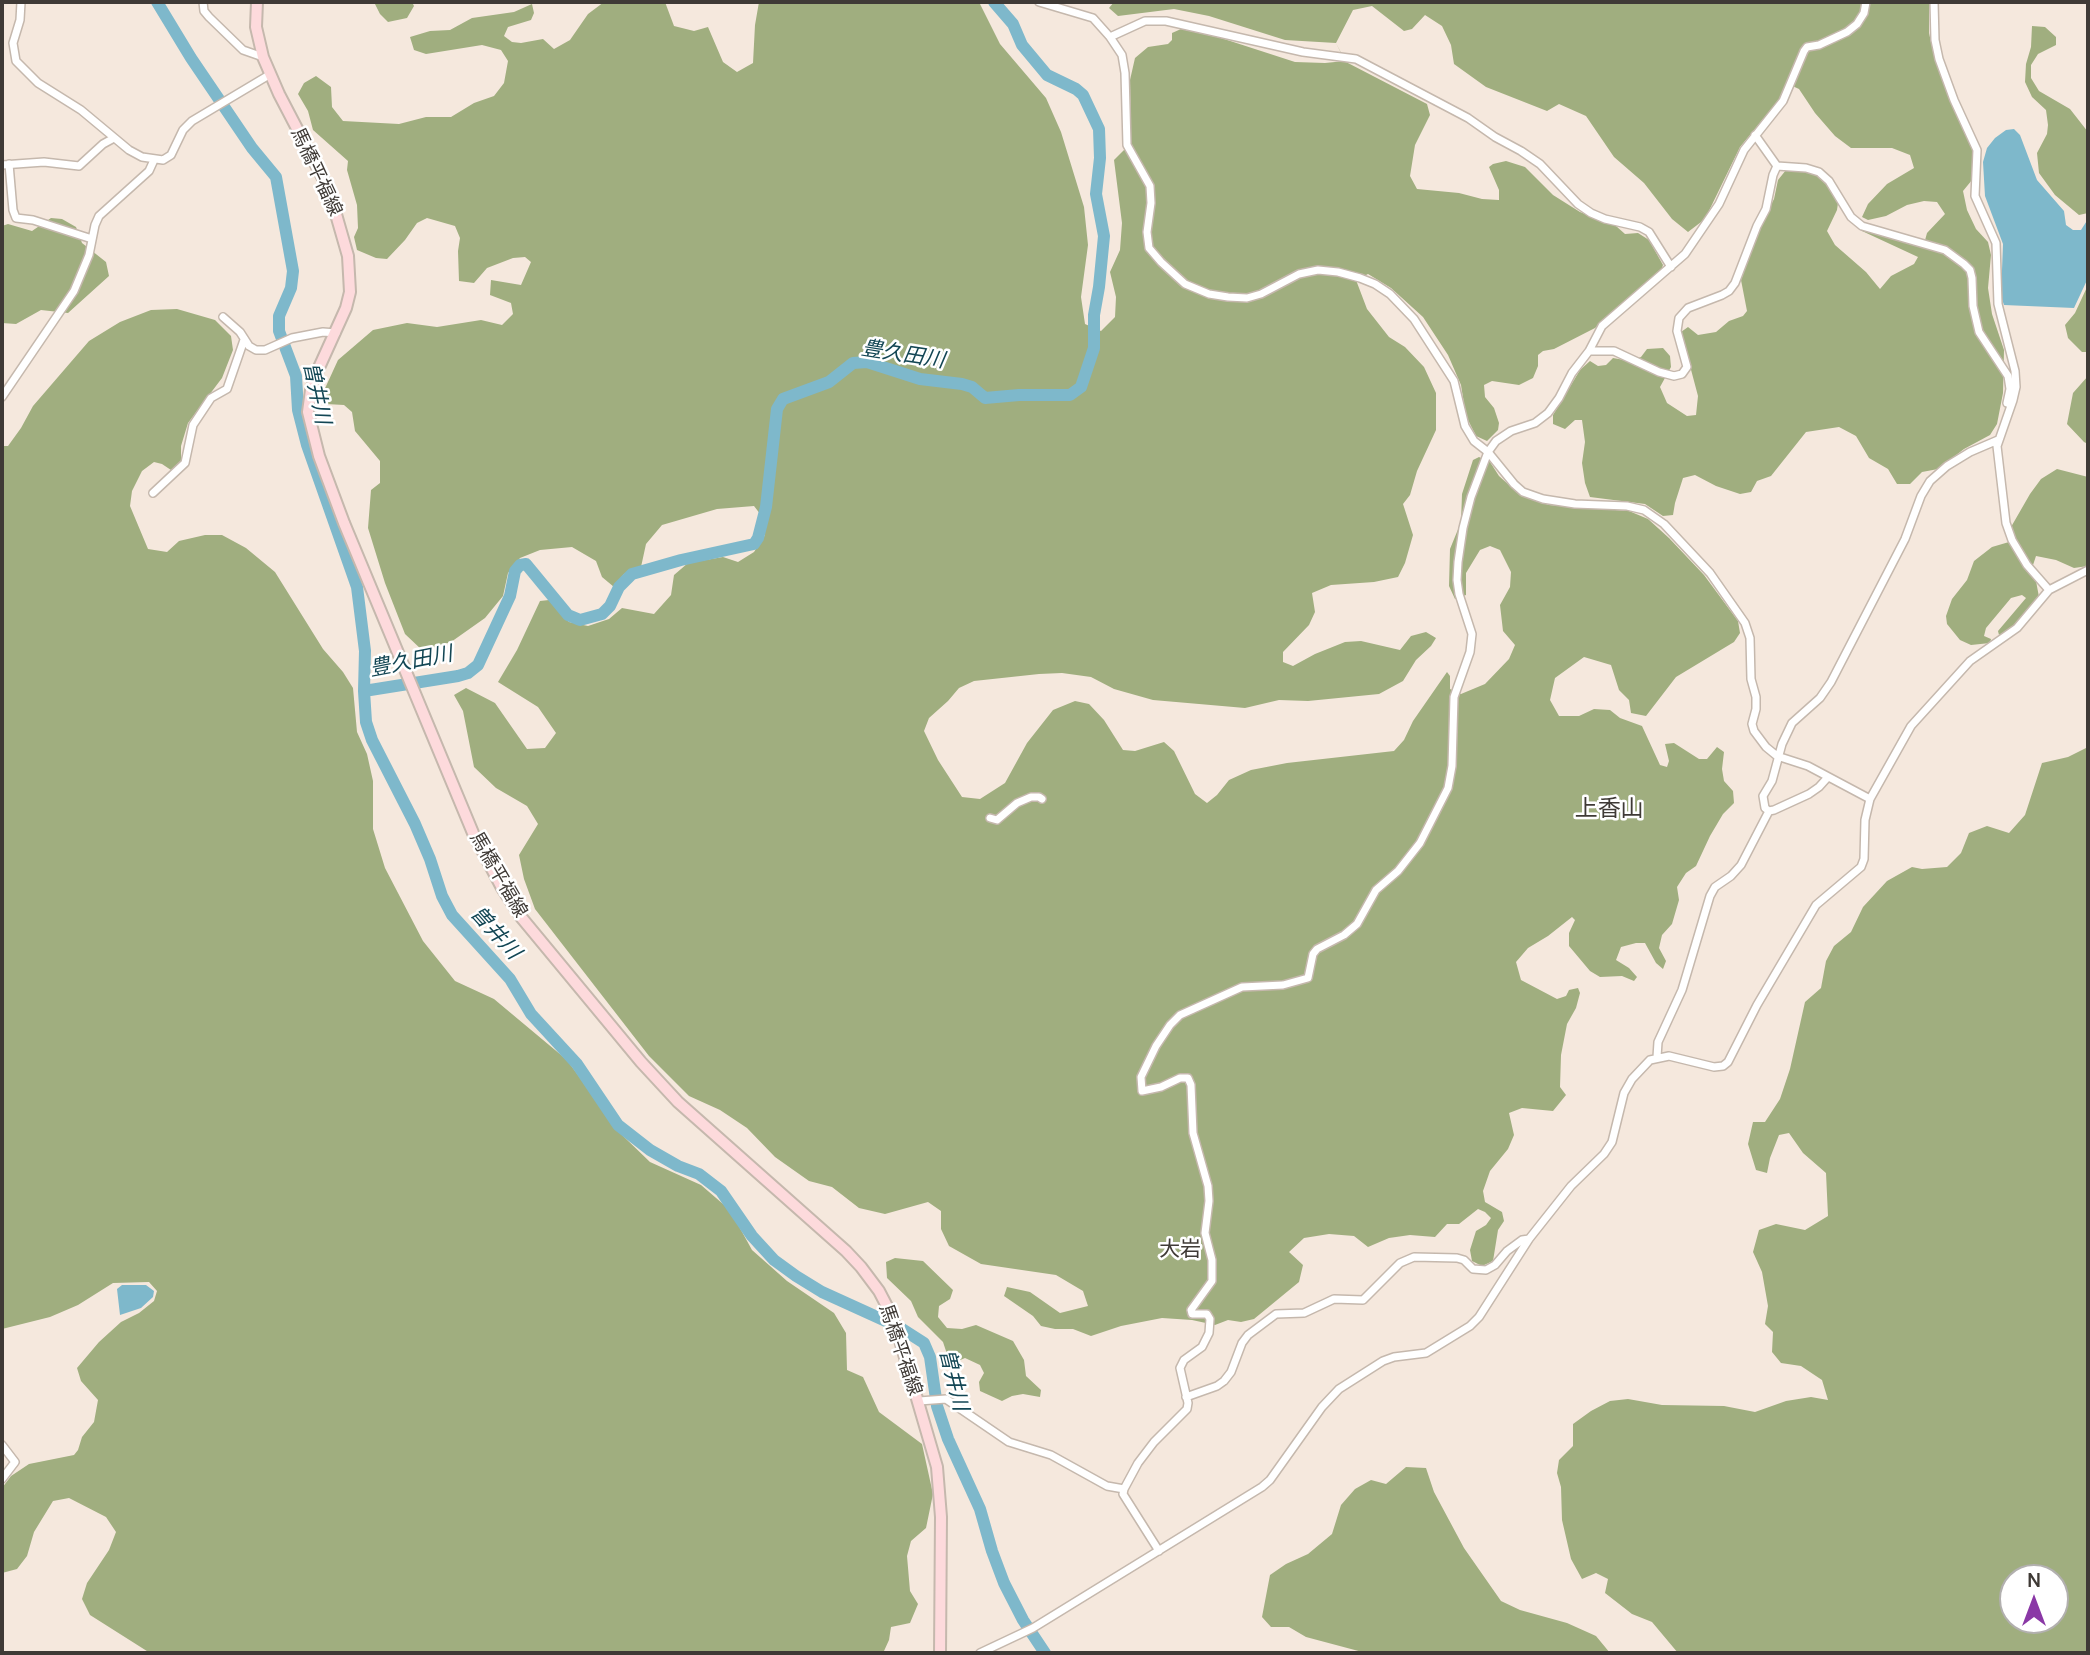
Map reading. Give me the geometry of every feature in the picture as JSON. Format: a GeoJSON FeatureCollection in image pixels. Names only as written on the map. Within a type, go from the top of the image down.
{"type":"FeatureCollection","features":[{"type":"Feature","properties":{"kind":"main road","name":"馬橋平福線"},"geometry":{"type":"LineString","coordinates":[[257,2],[256,27],[269,75],[329,190],[345,238],[350,275],[349,292],[336,333],[311,390],[308,412],[310,424],[330,486],[413,691],[473,832],[502,888],[521,917],[641,1062],[694,1117],[846,1251],[870,1278],[891,1314],[936,1459],[940,1485],[940,1653]]}},
{"type":"Feature","properties":{"kind":"street"},"geometry":{"type":"LineString","coordinates":[[21,2],[20,20],[13,43],[16,61],[38,83],[81,110],[129,150],[142,157],[163,160],[170,155],[183,130],[192,121],[269,75]]}},
{"type":"Feature","properties":{"kind":"street"},"geometry":{"type":"LineString","coordinates":[[203,2],[204,11],[243,50],[263,57]]}},
{"type":"Feature","properties":{"kind":"street"},"geometry":{"type":"LineString","coordinates":[[1039,2],[1084,14],[1102,26],[1122,55],[1127,145],[1150,186],[1151,203],[1147,232],[1149,248],[1160,262],[1185,284],[1209,294],[1228,297],[1247,298],[1261,294],[1299,274],[1318,270],[1338,272],[1375,284],[1390,295],[1415,319],[1454,381],[1465,426],[1514,484],[1533,496],[1575,504],[1628,506],[1644,510],[1664,524],[1710,573],[1745,623],[1750,638],[1751,679],[1756,697],[1752,724],[1754,731],[1777,756],[1808,766],[1870,799]]}},
{"type":"Feature","properties":{"kind":"street"},"geometry":{"type":"LineString","coordinates":[[1159,1551],[1123,1494],[1138,1463],[1154,1442],[1185,1413],[1188,1403],[1180,1367],[1184,1360],[1206,1341],[1210,1328],[1207,1314],[1192,1314],[1191,1310],[1212,1281],[1212,1260],[1205,1233],[1208,1186],[1192,1133],[1191,1085],[1188,1078],[1180,1078],[1161,1087],[1142,1091],[1141,1077],[1156,1046],[1180,1015],[1242,987],[1283,985],[1308,978],[1313,954],[1317,949],[1344,935],[1357,923],[1376,890],[1398,871],[1420,843],[1448,788],[1452,766],[1454,698],[1470,652],[1472,634],[1459,594],[1458,562],[1471,498],[1488,452],[1496,441],[1511,431],[1535,423],[1548,413],[1589,351],[1602,326],[1685,254],[1710,221],[1744,150],[1783,101],[1807,47],[1847,32],[1857,24],[1864,13],[1866,2]]}},
{"type":"Feature","properties":{"kind":"street"},"geometry":{"type":"LineString","coordinates":[[1934,2],[1935,40],[1939,59],[1954,100],[1974,140],[1977,159],[1975,196],[1996,243],[1998,304],[2015,371],[2016,387],[1998,440],[2002,499],[2009,531],[2026,565],[2049,590]]}},
{"type":"Feature","properties":{"kind":"street"},"geometry":{"type":"LineString","coordinates":[[1111,37],[1145,21],[1166,21],[1303,52],[1356,59],[1468,118],[1521,151],[1540,164],[1578,204],[1591,213],[1649,232],[1671,267]]}},
{"type":"Feature","properties":{"kind":"street"},"geometry":{"type":"LineString","coordinates":[[1755,135],[1777,166]]}},
{"type":"Feature","properties":{"kind":"street"},"geometry":{"type":"LineString","coordinates":[[92,239],[33,220],[16,218],[6,165],[44,162],[79,166],[103,144],[114,138]]}},
{"type":"Feature","properties":{"kind":"street"},"geometry":{"type":"LineString","coordinates":[[2,397],[74,291],[89,255],[99,216],[149,171],[154,160]]}},
{"type":"Feature","properties":{"kind":"street"},"geometry":{"type":"LineString","coordinates":[[1777,166],[1806,168],[1819,172],[1829,181],[1851,217],[1862,226],[1945,250],[1970,270],[1973,306],[1979,332],[2008,376],[2010,389],[2006,418]]}},
{"type":"Feature","properties":{"kind":"street"},"geometry":{"type":"LineString","coordinates":[[1589,351],[1614,351],[1659,372],[1674,376],[1682,374],[1687,366],[1677,331],[1679,318],[1688,308],[1722,295],[1735,283],[1766,209],[1777,166]]}},
{"type":"Feature","properties":{"kind":"street"},"geometry":{"type":"LineString","coordinates":[[223,317],[256,349],[265,350],[284,341],[323,332],[336,333]]}},
{"type":"Feature","properties":{"kind":"street"},"geometry":{"type":"LineString","coordinates":[[153,493],[185,463],[193,425],[211,398],[227,389],[244,340]]}},
{"type":"Feature","properties":{"kind":"street"},"geometry":{"type":"LineString","coordinates":[[1828,777],[1809,793],[1774,810],[1765,808],[1763,796],[1772,782],[1777,756],[1793,723],[1820,698],[1831,682],[1905,539],[1921,496],[1930,481],[1947,466],[1970,452],[1998,440]]}},
{"type":"Feature","properties":{"kind":"street"},"geometry":{"type":"LineString","coordinates":[[980,1653],[1025,1633],[1270,1480],[1322,1406],[1339,1390],[1383,1361],[1426,1353],[1470,1326],[1529,1239],[1571,1186],[1604,1154],[1612,1142],[1624,1093],[1650,1060],[1669,1056],[1714,1067],[1728,1062],[1757,1005],[1816,905],[1861,867],[1864,859],[1865,820],[1870,799],[1911,726],[1928,705],[1970,660],[2017,628],[2049,590],[2088,570]]}},
{"type":"Feature","properties":{"kind":"street"},"geometry":{"type":"LineString","coordinates":[[990,818],[997,820],[1017,803],[1031,797],[1042,799]]}},
{"type":"Feature","properties":{"kind":"street"},"geometry":{"type":"LineString","coordinates":[[1657,1057],[1658,1042],[1682,990],[1710,896],[1716,887],[1741,865],[1769,810]]}},
{"type":"Feature","properties":{"kind":"street"},"geometry":{"type":"LineString","coordinates":[[1186,1397],[1224,1381],[1248,1335],[1276,1314],[1304,1313],[1334,1299],[1363,1300],[1400,1263],[1414,1257],[1457,1258],[1464,1260],[1473,1269],[1486,1270],[1522,1240],[1529,1239]]}},
{"type":"Feature","properties":{"kind":"street"},"geometry":{"type":"LineString","coordinates":[[919,1402],[942,1399],[953,1402],[1009,1443],[1051,1455],[1107,1486],[1124,1489]]}},
{"type":"Feature","properties":{"kind":"street"},"geometry":{"type":"LineString","coordinates":[[2,1445],[15,1462],[2,1479]]}},
{"type":"Feature","properties":{"kind":"green space"},"geometry":{"type":"Polygon","coordinates":[[[374,2],[412,2],[414,6],[407,18],[388,22],[374,2]]]}},
{"type":"Feature","properties":{"kind":"green space"},"geometry":{"type":"Polygon","coordinates":[[[604,2],[665,2],[674,26],[694,31],[708,27],[723,62],[737,72],[753,63],[759,2],[979,2],[1000,44],[1046,98],[1061,132],[1084,207],[1088,245],[1081,297],[1085,324],[1101,331],[1115,317],[1116,297],[1110,272],[1120,250],[1122,223],[1114,160],[1131,143],[1130,80],[1135,58],[1148,47],[1168,44],[1172,40],[1172,33],[1181,29],[1221,38],[1295,62],[1345,61],[1336,43],[1346,62],[1427,104],[1430,115],[1415,145],[1410,176],[1417,189],[1499,200],[1499,190],[1489,167],[1506,161],[1525,167],[1553,195],[1580,212],[1616,226],[1625,234],[1638,233],[1649,240],[1663,265],[1660,274],[1595,328],[1538,355],[1538,366],[1533,378],[1519,385],[1492,381],[1484,385],[1485,397],[1494,408],[1499,423],[1498,430],[1487,441],[1476,436],[1466,416],[1461,385],[1448,355],[1423,317],[1391,288],[1368,274],[1356,280],[1367,309],[1389,337],[1405,347],[1424,367],[1436,393],[1436,430],[1417,471],[1410,495],[1403,504],[1413,535],[1398,577],[1374,582],[1331,585],[1312,593],[1315,612],[1309,625],[1283,652],[1283,662],[1293,666],[1345,642],[1361,641],[1400,650],[1411,636],[1426,632],[1436,638],[1416,660],[1403,681],[1379,694],[1308,701],[1279,700],[1245,708],[1153,700],[1114,689],[1091,677],[1062,673],[1039,674],[974,681],[959,688],[929,718],[924,731],[938,760],[962,797],[980,799],[1005,783],[1027,743],[1053,710],[1075,701],[1089,704],[1104,720],[1123,750],[1135,751],[1164,742],[1174,751],[1195,794],[1207,803],[1229,780],[1251,770],[1287,763],[1394,751],[1404,740],[1413,721],[1447,672],[1450,676],[1450,689],[1461,694],[1485,684],[1509,659],[1515,645],[1503,631],[1500,605],[1510,587],[1511,572],[1500,550],[1490,546],[1480,550],[1466,573],[1466,595],[1455,599],[1449,586],[1450,549],[1461,522],[1462,494],[1473,460],[1479,457],[1490,462],[1499,476],[1520,495],[1549,505],[1629,511],[1648,519],[1669,538],[1704,575],[1738,621],[1740,633],[1734,642],[1676,677],[1646,716],[1631,713],[1629,700],[1619,690],[1611,665],[1584,657],[1555,678],[1550,700],[1559,716],[1579,716],[1594,709],[1610,710],[1620,718],[1642,726],[1660,765],[1667,767],[1669,761],[1665,744],[1674,743],[1699,759],[1707,759],[1717,747],[1724,752],[1724,781],[1733,791],[1734,803],[1723,814],[1696,866],[1686,873],[1677,887],[1679,900],[1672,924],[1662,935],[1659,948],[1666,961],[1663,969],[1656,963],[1645,943],[1636,943],[1621,947],[1616,960],[1637,977],[1634,981],[1622,976],[1600,977],[1590,971],[1569,946],[1569,933],[1575,920],[1572,917],[1528,948],[1516,962],[1521,980],[1557,999],[1566,996],[1569,990],[1578,988],[1580,993],[1576,1008],[1567,1024],[1561,1055],[1560,1087],[1566,1095],[1553,1111],[1522,1108],[1509,1113],[1514,1135],[1508,1149],[1490,1171],[1483,1191],[1485,1202],[1502,1212],[1504,1221],[1498,1230],[1493,1261],[1482,1266],[1472,1261],[1470,1250],[1476,1231],[1491,1218],[1478,1209],[1459,1224],[1447,1224],[1435,1237],[1410,1235],[1389,1238],[1368,1247],[1354,1236],[1329,1234],[1304,1238],[1289,1252],[1303,1265],[1299,1282],[1254,1319],[1241,1322],[1228,1320],[1215,1325],[1162,1318],[1121,1326],[1091,1336],[1073,1329],[1041,1326],[1033,1316],[1004,1296],[1007,1287],[1030,1292],[1060,1313],[1088,1306],[1083,1291],[1056,1275],[981,1264],[949,1246],[941,1229],[941,1211],[928,1202],[885,1214],[859,1208],[832,1187],[809,1181],[775,1157],[747,1128],[720,1110],[689,1096],[649,1056],[535,909],[519,855],[538,824],[527,806],[496,788],[474,767],[463,711],[454,695],[466,688],[495,703],[527,749],[545,748],[556,733],[538,707],[498,682],[517,650],[540,601],[549,600],[569,622],[588,626],[609,619],[622,608],[654,614],[671,595],[674,575],[688,563],[723,557],[738,562],[754,552],[765,535],[764,519],[754,506],[717,509],[662,525],[646,544],[641,567],[624,574],[614,587],[602,577],[596,561],[572,547],[540,550],[520,558],[508,573],[503,596],[485,618],[451,642],[423,651],[405,634],[368,528],[371,490],[380,483],[380,461],[355,431],[352,412],[344,405],[326,404],[322,395],[338,360],[373,330],[407,323],[437,327],[481,320],[502,325],[513,314],[511,303],[490,295],[491,280],[521,285],[531,262],[525,257],[513,258],[487,268],[474,283],[459,281],[460,238],[455,226],[427,218],[417,223],[387,259],[376,258],[357,250],[354,237],[358,228],[357,205],[347,170],[348,161],[313,130],[308,111],[298,94],[304,83],[316,76],[331,87],[332,107],[343,121],[399,124],[426,117],[451,117],[474,103],[494,96],[504,83],[508,61],[501,50],[482,45],[426,54],[414,50],[410,37],[430,31],[450,30],[472,18],[514,12],[532,4],[534,13],[531,20],[508,27],[504,36],[512,42],[521,43],[543,39],[554,49],[570,40],[588,14],[604,2]]]}},
{"type":"Feature","properties":{"kind":"green space"},"geometry":{"type":"Polygon","coordinates":[[[1114,2],[1929,2],[1929,33],[1935,60],[1948,96],[1973,146],[1975,160],[1972,180],[1963,191],[1967,210],[1976,229],[1988,242],[1991,255],[1988,288],[1992,314],[2004,350],[2003,393],[1997,424],[1990,435],[1964,449],[1938,469],[1922,472],[1910,484],[1897,484],[1888,469],[1869,458],[1856,436],[1839,427],[1806,432],[1771,476],[1757,481],[1751,492],[1740,494],[1695,475],[1683,478],[1673,515],[1663,516],[1645,504],[1590,497],[1582,463],[1585,442],[1582,420],[1575,420],[1565,429],[1553,424],[1553,415],[1580,370],[1590,361],[1598,366],[1606,365],[1613,358],[1630,361],[1641,357],[1647,349],[1663,348],[1670,356],[1671,367],[1660,387],[1667,403],[1687,416],[1696,415],[1698,396],[1681,332],[1688,327],[1698,335],[1716,332],[1747,311],[1741,280],[1759,228],[1774,199],[1778,180],[1786,170],[1804,170],[1818,174],[1828,183],[1838,203],[1827,231],[1835,245],[1866,272],[1880,289],[1891,276],[1914,264],[1918,257],[1862,231],[1924,244],[1927,233],[1945,214],[1937,202],[1924,201],[1907,205],[1886,216],[1868,220],[1862,217],[1868,204],[1887,184],[1914,168],[1910,155],[1892,148],[1851,148],[1835,136],[1799,89],[1788,84],[1778,101],[1740,147],[1705,219],[1688,232],[1672,219],[1644,183],[1614,157],[1586,116],[1559,104],[1547,111],[1486,87],[1454,64],[1451,45],[1442,26],[1425,15],[1412,29],[1404,31],[1372,6],[1353,10],[1336,43],[1285,40],[1209,16],[1174,9],[1118,16],[1109,8],[1114,2]]]}},
{"type":"Feature","properties":{"kind":"green space"},"geometry":{"type":"Polygon","coordinates":[[[2032,26],[2045,27],[2056,37],[2056,45],[2038,54],[2031,65],[2031,78],[2039,91],[2070,109],[2088,132],[2088,213],[2079,215],[2055,195],[2039,173],[2037,153],[2047,134],[2048,125],[2046,110],[2032,97],[2025,82],[2032,26]]]}},
{"type":"Feature","properties":{"kind":"green space"},"geometry":{"type":"Polygon","coordinates":[[[51,218],[62,219],[76,227],[82,243],[106,262],[109,276],[68,313],[41,310],[16,324],[2,323],[2,226],[8,224],[32,231],[51,218]]]}},
{"type":"Feature","properties":{"kind":"green space"},"geometry":{"type":"Polygon","coordinates":[[[2088,285],[2088,352],[2082,352],[2068,338],[2065,325],[2075,313],[2088,285]]]}},
{"type":"Feature","properties":{"kind":"green space"},"geometry":{"type":"Polygon","coordinates":[[[177,309],[215,320],[231,336],[233,350],[222,378],[188,423],[181,446],[181,466],[171,470],[154,462],[142,471],[132,491],[130,506],[148,549],[167,552],[179,541],[205,535],[222,535],[246,548],[275,572],[323,649],[353,688],[357,732],[367,754],[373,781],[373,829],[385,868],[423,941],[455,981],[494,999],[567,1060],[621,1134],[650,1162],[701,1185],[730,1210],[752,1250],[787,1281],[834,1313],[846,1333],[847,1370],[863,1377],[879,1412],[922,1444],[933,1494],[926,1528],[911,1541],[907,1556],[910,1591],[918,1604],[910,1623],[891,1627],[884,1651],[150,1653],[90,1615],[82,1599],[87,1583],[109,1550],[116,1532],[106,1517],[69,1498],[53,1501],[34,1532],[27,1556],[17,1569],[2,1573],[2,1488],[11,1476],[29,1464],[74,1455],[78,1450],[82,1437],[94,1422],[98,1400],[81,1381],[77,1368],[121,1322],[154,1301],[157,1291],[149,1282],[113,1283],[78,1305],[50,1317],[2,1329],[2,446],[8,446],[33,406],[89,341],[120,322],[151,310],[177,309]]]}},
{"type":"Feature","properties":{"kind":"green space"},"geometry":{"type":"Polygon","coordinates":[[[2088,376],[2088,444],[2067,424],[2073,393],[2088,376]]]}},
{"type":"Feature","properties":{"kind":"green space"},"geometry":{"type":"Polygon","coordinates":[[[2057,469],[2088,477],[2088,566],[2074,568],[2056,560],[2036,556],[2033,565],[2039,597],[2010,630],[1999,635],[1998,631],[2026,598],[2022,595],[2011,598],[1986,628],[1984,636],[1991,639],[1990,643],[1971,645],[1960,640],[1947,624],[1946,616],[1952,599],[1967,580],[1974,561],[1992,547],[2009,542],[2014,534],[2011,527],[2030,494],[2041,479],[2057,469]]]}},
{"type":"Feature","properties":{"kind":"green space"},"geometry":{"type":"Polygon","coordinates":[[[2088,747],[2088,1653],[1678,1653],[1652,1622],[1632,1614],[1605,1593],[1608,1579],[1596,1573],[1582,1579],[1571,1559],[1562,1520],[1561,1487],[1557,1473],[1559,1460],[1573,1446],[1573,1424],[1610,1401],[1628,1399],[1662,1405],[1724,1406],[1755,1412],[1786,1401],[1811,1397],[1828,1400],[1822,1380],[1801,1366],[1781,1363],[1772,1352],[1773,1332],[1765,1324],[1768,1306],[1762,1272],[1753,1252],[1759,1230],[1776,1224],[1805,1230],[1828,1216],[1826,1173],[1803,1153],[1789,1133],[1779,1135],[1767,1173],[1756,1170],[1748,1144],[1753,1122],[1765,1122],[1780,1099],[1790,1069],[1805,1002],[1821,988],[1826,961],[1834,946],[1851,932],[1863,907],[1887,881],[1912,867],[1947,867],[1961,853],[1969,833],[1987,826],[2009,833],[2025,815],[2042,763],[2068,757],[2088,747]]]}},
{"type":"Feature","properties":{"kind":"green space"},"geometry":{"type":"Polygon","coordinates":[[[895,1258],[923,1261],[953,1290],[950,1299],[939,1306],[938,1317],[947,1328],[962,1329],[976,1325],[1013,1341],[1024,1360],[1026,1376],[1041,1390],[1040,1397],[1023,1394],[1002,1401],[980,1391],[979,1382],[984,1373],[980,1365],[965,1358],[958,1361],[947,1354],[943,1342],[918,1317],[911,1301],[887,1278],[886,1262],[895,1258]]]}},
{"type":"Feature","properties":{"kind":"green space"},"geometry":{"type":"Polygon","coordinates":[[[1406,1467],[1426,1468],[1434,1492],[1464,1548],[1501,1601],[1520,1610],[1567,1623],[1596,1636],[1610,1653],[1366,1653],[1306,1637],[1289,1627],[1271,1627],[1262,1617],[1270,1575],[1308,1554],[1332,1534],[1341,1505],[1355,1489],[1371,1480],[1386,1484],[1406,1467]]]}},
{"type":"Feature","properties":{"kind":"water"},"geometry":{"type":"Polygon","coordinates":[[[2014,129],[2020,135],[2037,180],[2064,211],[2066,225],[2073,230],[2081,230],[2088,219],[2088,278],[2074,308],[2004,305],[2001,296],[2003,244],[1985,196],[1983,162],[1987,148],[1995,138],[2006,130],[2014,129]]]}},
{"type":"Feature","properties":{"kind":"water"},"geometry":{"type":"Polygon","coordinates":[[[122,1285],[146,1285],[154,1291],[153,1297],[141,1308],[120,1315],[117,1289],[122,1285]]]}},
{"type":"Feature","properties":{"kind":"waterway","name":"曽井川"},"geometry":{"type":"LineString","coordinates":[[157,2],[252,148],[276,177],[293,271],[291,288],[279,316],[279,331],[296,376],[298,410],[307,445],[357,587],[365,651],[366,722],[372,740],[415,824],[442,896],[452,915],[510,979],[531,1014],[577,1064],[618,1125],[650,1150],[699,1174],[721,1191],[752,1236],[774,1260],[796,1276],[822,1292],[899,1327],[924,1343],[930,1357],[937,1406],[948,1439],[980,1509],[1004,1583],[1023,1620],[1045,1653]]}},
{"type":"Feature","properties":{"kind":"waterway","name":"豊久田川"},"geometry":{"type":"LineString","coordinates":[[364,691],[458,676],[468,673],[478,665],[510,596],[515,571],[520,565],[526,564],[568,615],[580,620],[602,614],[610,606],[619,587],[632,574],[754,544],[766,507],[777,409],[783,399],[829,382],[853,363],[867,362],[920,379],[962,384],[972,387],[985,398],[1070,395],[1081,387],[1094,348],[1094,315],[1104,236],[1096,194],[1100,158],[1099,129],[1083,95],[1047,75],[1022,45],[1013,24],[994,2]]}},
{"type":"Feature","properties":{"kind":"district","name":"上香山"},"geometry":{"type":"Point","coordinates":[1609,810]}},
{"type":"Feature","properties":{"kind":"district","name":"大岩"},"geometry":{"type":"Point","coordinates":[1180,1250]}}]}
